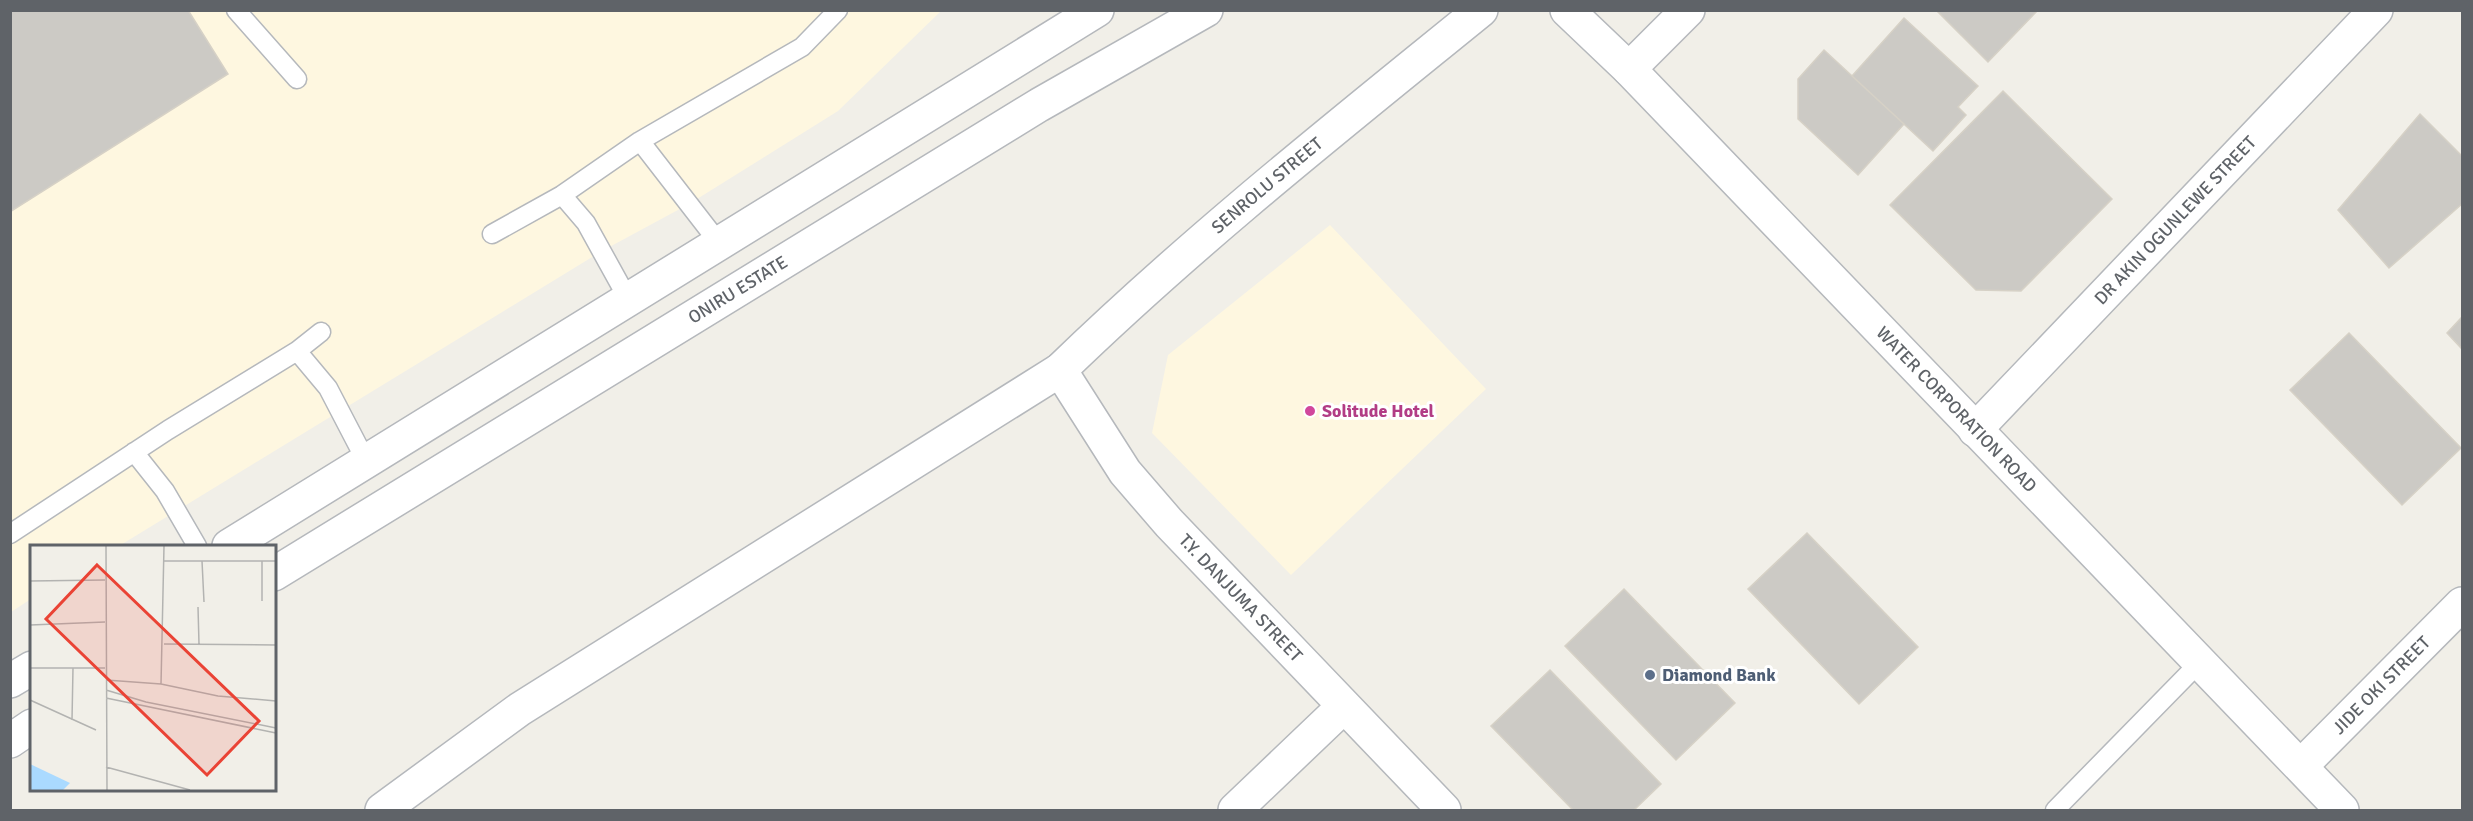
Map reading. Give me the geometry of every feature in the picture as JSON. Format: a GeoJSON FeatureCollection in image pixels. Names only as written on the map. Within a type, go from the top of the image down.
{"type":"FeatureCollection","features":[{"type":"Feature","properties":{"kind":"street"},"geometry":{"type":"LineString","coordinates":[[231,545],[1097,10]]}},
{"type":"Feature","properties":{"kind":"street","name":"ONIRU ESTATE"},"geometry":{"type":"LineString","coordinates":[[276,573],[1039,105],[1206,10]]}},
{"type":"Feature","properties":{"kind":"street","name":"SENROLU STREET"},"geometry":{"type":"LineString","coordinates":[[382,810],[520,709],[1060,370],[1129,304],[1256,192],[1481,10]]}},
{"type":"Feature","properties":{"kind":"street","name":"WATER CORPORATION ROAD"},"geometry":{"type":"LineString","coordinates":[[1567,10],[1629,69],[2199,663],[2301,766],[2339,809]]}},
{"type":"Feature","properties":{"kind":"street"},"geometry":{"type":"LineString","coordinates":[[1629,69],[1688,10]]}},
{"type":"Feature","properties":{"kind":"street","name":"DR AKIN OGUNLEWE STREET"},"geometry":{"type":"LineString","coordinates":[[1975,430],[2376,10]]}},
{"type":"Feature","properties":{"kind":"street","name":"T.Y. DANJUMA STREET"},"geometry":{"type":"LineString","coordinates":[[1060,370],[1125,472],[1169,523],[1444,810]]}},
{"type":"Feature","properties":{"kind":"street","name":"JIDE OKI STREET"},"geometry":{"type":"LineString","coordinates":[[2301,766],[2463,604]]}},
{"type":"Feature","properties":{"kind":"street"},"geometry":{"type":"LineString","coordinates":[[10,681],[30,669]]}},
{"type":"Feature","properties":{"kind":"street"},"geometry":{"type":"LineString","coordinates":[[1235,810],[1343,707]]}},
{"type":"Feature","properties":{"kind":"street"},"geometry":{"type":"LineString","coordinates":[[10,741],[30,727]]}},
{"type":"Feature","properties":{"kind":"lane"},"geometry":{"type":"LineString","coordinates":[[236,10],[297,80]]}},
{"type":"Feature","properties":{"kind":"lane"},"geometry":{"type":"LineString","coordinates":[[492,234],[562,195],[640,141],[802,47],[838,10]]}},
{"type":"Feature","properties":{"kind":"lane"},"geometry":{"type":"LineString","coordinates":[[640,141],[719,243]]}},
{"type":"Feature","properties":{"kind":"lane"},"geometry":{"type":"LineString","coordinates":[[562,195],[586,223],[628,299]]}},
{"type":"Feature","properties":{"kind":"lane"},"geometry":{"type":"LineString","coordinates":[[10,534],[134,452],[297,351],[321,332]]}},
{"type":"Feature","properties":{"kind":"lane"},"geometry":{"type":"LineString","coordinates":[[297,351],[328,388],[366,461]]}},
{"type":"Feature","properties":{"kind":"lane"},"geometry":{"type":"LineString","coordinates":[[134,452],[165,491],[196,545]]}},
{"type":"Feature","properties":{"kind":"lane"},"geometry":{"type":"LineString","coordinates":[[2055,810],[2199,663]]}},
{"type":"Feature","properties":{"kind":"shaded area"},"geometry":{"type":"Polygon","coordinates":[[[11,11],[941,11],[838,111],[689,204],[602,251],[121,545],[30,545],[30,600],[11,612],[11,11]]]}},
{"type":"Feature","properties":{"kind":"shaded area","name":"Solitude Hotel"},"geometry":{"type":"Polygon","coordinates":[[[1330,225],[1486,389],[1291,575],[1152,433],[1168,355],[1330,225]]]}},
{"type":"Feature","properties":{"kind":"building"},"geometry":{"type":"Polygon","coordinates":[[[10,10],[188,10],[228,74],[10,212],[10,10]]]}},
{"type":"Feature","properties":{"kind":"building"},"geometry":{"type":"Polygon","coordinates":[[[1936,10],[2038,10],[1988,62],[1936,10]]]}},
{"type":"Feature","properties":{"kind":"building"},"geometry":{"type":"Polygon","coordinates":[[[1904,18],[1978,86],[1958,107],[1966,115],[1933,151],[1852,76],[1904,18]]]}},
{"type":"Feature","properties":{"kind":"building"},"geometry":{"type":"Polygon","coordinates":[[[1824,50],[1904,124],[1858,175],[1798,119],[1798,79],[1824,50]]]}},
{"type":"Feature","properties":{"kind":"building"},"geometry":{"type":"Polygon","coordinates":[[[2003,91],[2112,199],[2021,291],[1976,290],[1890,205],[2003,91]]]}},
{"type":"Feature","properties":{"kind":"building"},"geometry":{"type":"Polygon","coordinates":[[[2420,114],[2462,156],[2462,204],[2389,268],[2338,210],[2420,114]]]}},
{"type":"Feature","properties":{"kind":"building"},"geometry":{"type":"Polygon","coordinates":[[[2462,317],[2462,349],[2447,333],[2462,317]]]}},
{"type":"Feature","properties":{"kind":"building"},"geometry":{"type":"Polygon","coordinates":[[[2349,333],[2461,448],[2402,505],[2290,390],[2349,333]]]}},
{"type":"Feature","properties":{"kind":"building","name":"Diamond Bank"},"geometry":{"type":"Polygon","coordinates":[[[1807,533],[1918,647],[1859,704],[1748,589],[1807,533]]]}},
{"type":"Feature","properties":{"kind":"building","name":"Diamond Bank"},"geometry":{"type":"Polygon","coordinates":[[[1624,589],[1735,703],[1676,760],[1565,646],[1624,589]]]}},
{"type":"Feature","properties":{"kind":"building"},"geometry":{"type":"Polygon","coordinates":[[[1550,670],[1661,784],[1634,810],[1573,810],[1491,726],[1550,670]]]}},
{"type":"Feature","properties":{"kind":"place","name":"Solitude Hotel"},"geometry":{"type":"Point","coordinates":[1310,411]}},
{"type":"Feature","properties":{"kind":"place","name":"Diamond Bank"},"geometry":{"type":"Point","coordinates":[1650,675]}}]}
